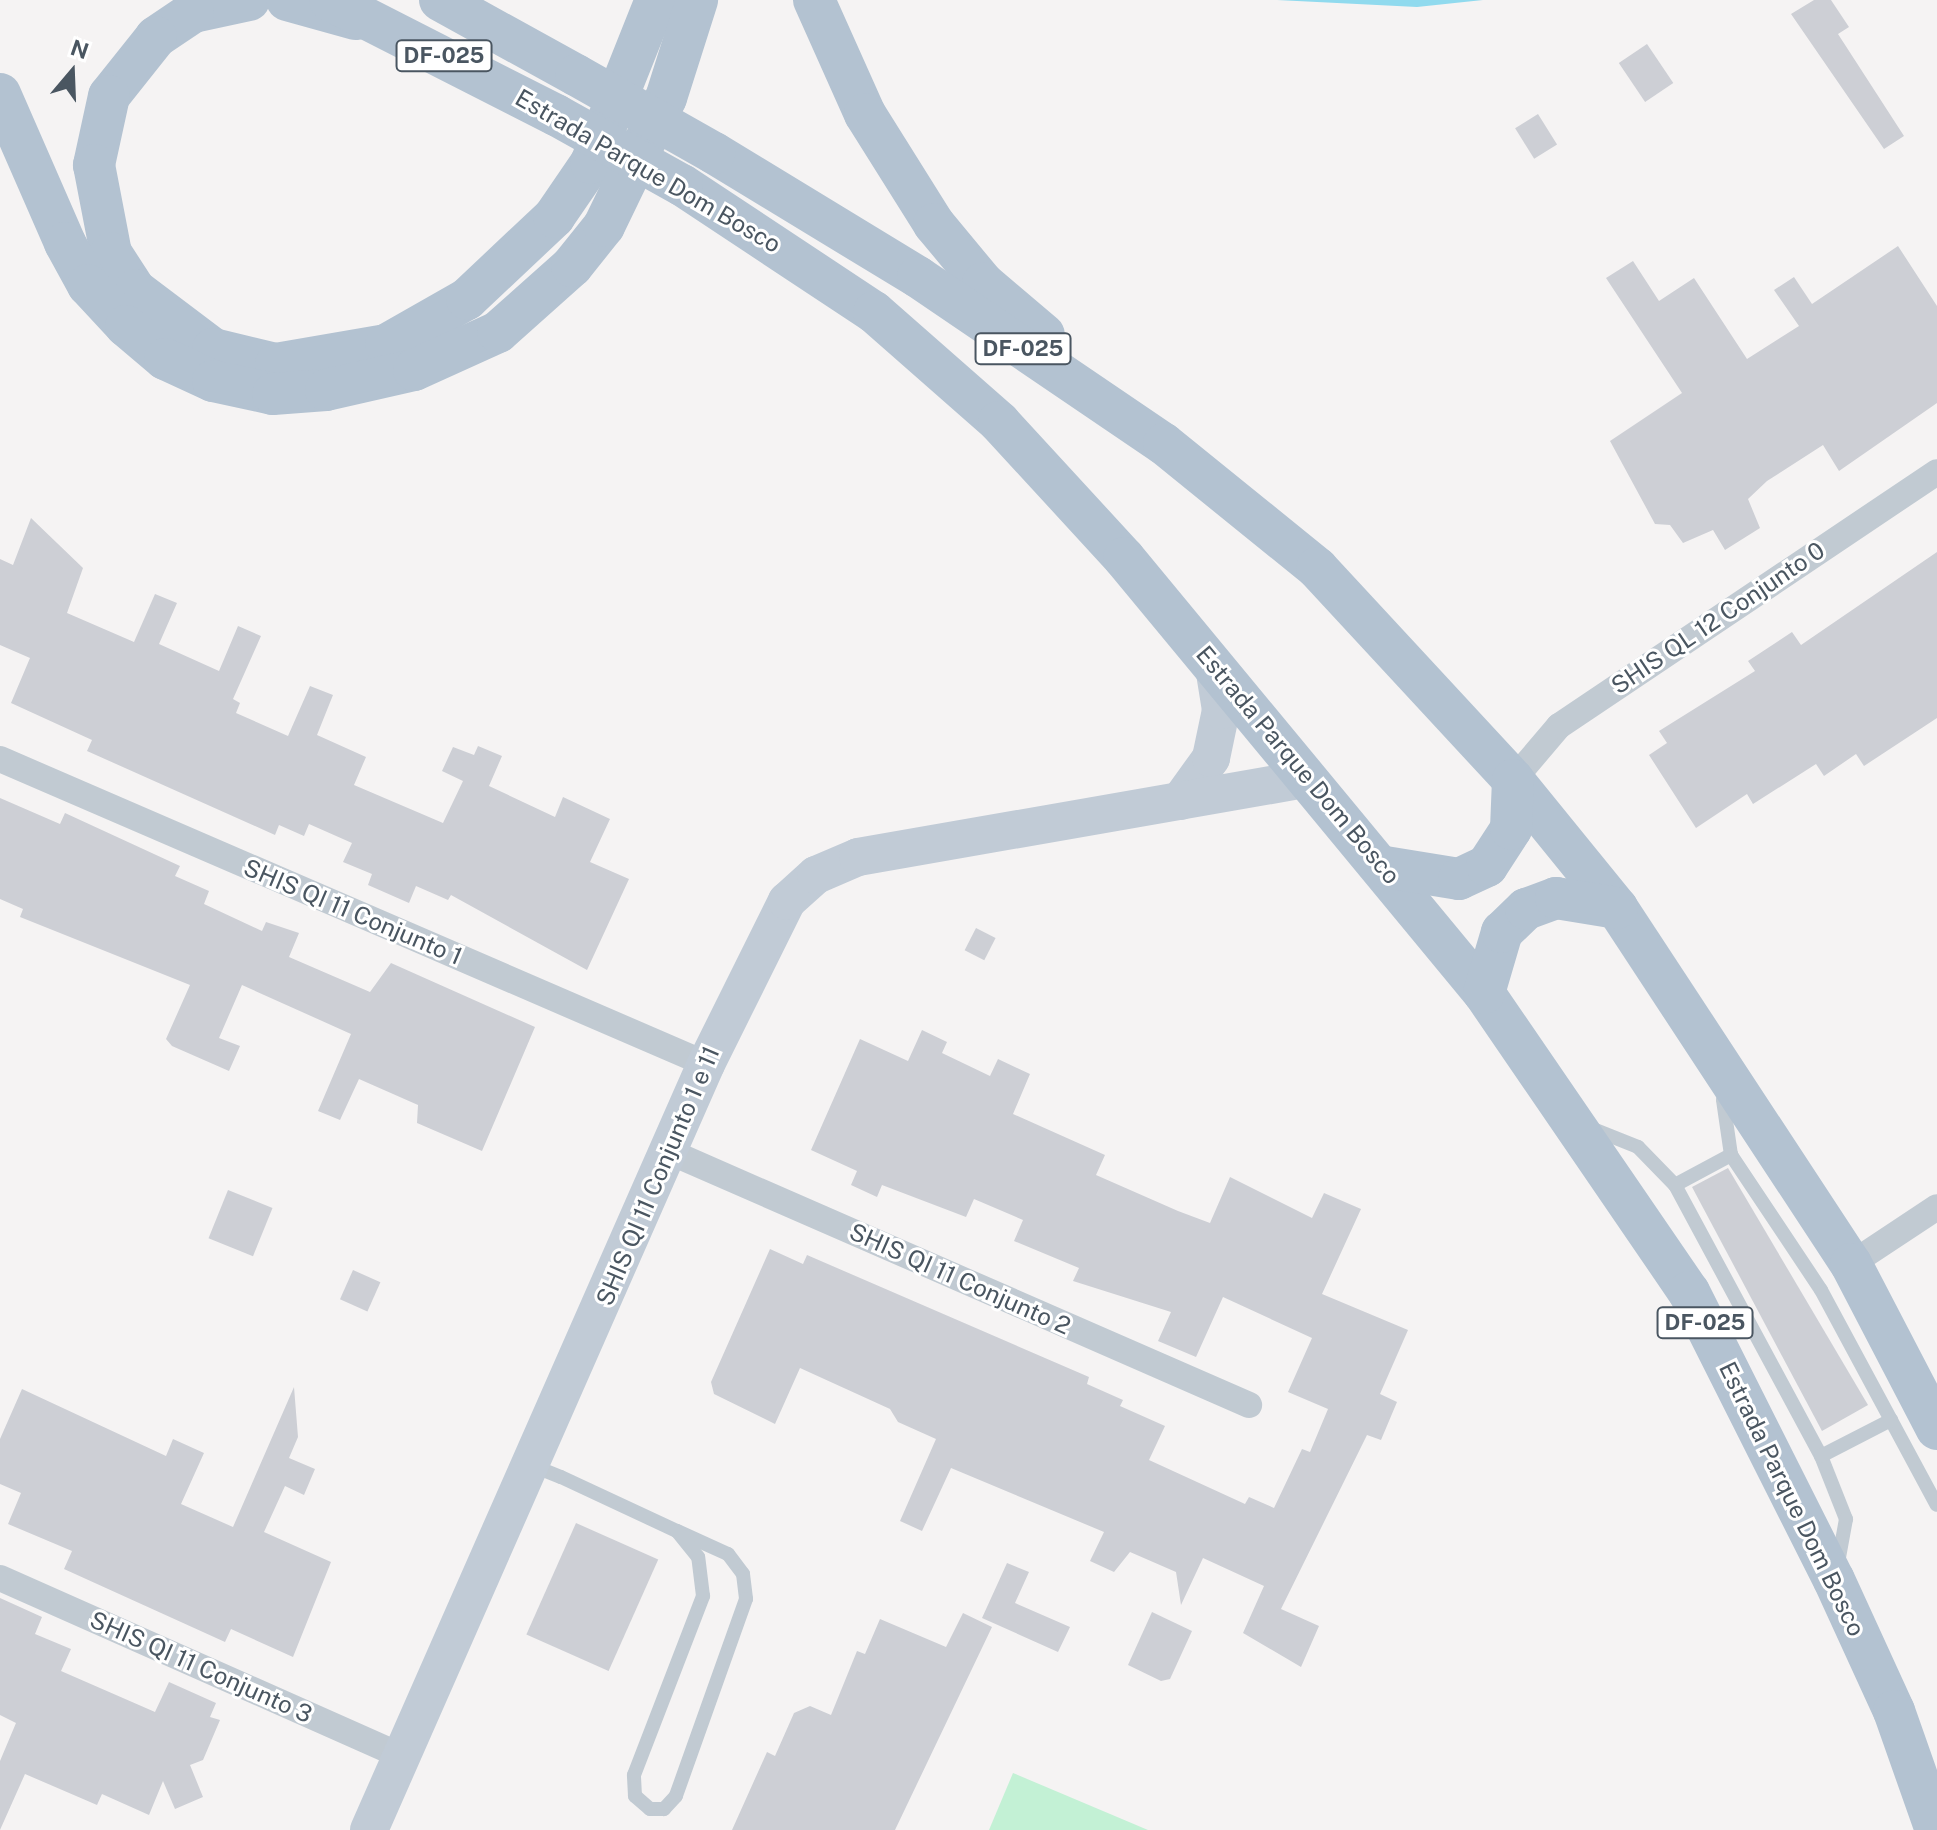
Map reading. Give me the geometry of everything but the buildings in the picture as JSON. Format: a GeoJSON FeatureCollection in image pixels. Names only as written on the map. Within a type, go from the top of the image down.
{"type":"FeatureCollection","features":[{"type":"Feature","properties":{"kind":"main road"},"geometry":{"type":"LineString","coordinates":[[249,0],[193,12],[156,37],[109,96],[94,165],[102,227],[135,290],[213,349],[276,364],[386,345],[467,299],[554,217],[591,163],[656,0]]}},
{"type":"Feature","properties":{"kind":"main road"},"geometry":{"type":"LineString","coordinates":[[287,0],[394,29]]}},
{"type":"Feature","properties":{"kind":"main road","name":"Estrada Parque Dom Bosco"},"geometry":{"type":"LineString","coordinates":[[330,0],[394,29],[682,185],[874,312],[999,422],[1385,867],[1484,993],[1689,1292],[1834,1580],[1894,1711],[1936,1830]]}},
{"type":"Feature","properties":{"kind":"main road","name":"Estrada Parque Dom Bosco"},"geometry":{"type":"LineString","coordinates":[[440,0],[714,153],[918,277],[1164,444],[1317,568],[1513,780],[1617,908],[1736,1080],[1851,1264],[1937,1429]]}},
{"type":"Feature","properties":{"kind":"main road"},"geometry":{"type":"LineString","coordinates":[[0,94],[65,243],[88,285],[126,326],[165,359],[213,381],[273,394],[326,390],[414,370],[498,332],[572,266],[604,226],[666,98],[697,0]]}},
{"type":"Feature","properties":{"kind":"main road"},"geometry":{"type":"LineString","coordinates":[[814,0],[865,114],[934,224],[983,283],[1164,444]]}},
{"type":"Feature","properties":{"kind":"main road"},"geometry":{"type":"LineString","coordinates":[[1385,867],[1459,879],[1487,866],[1511,829],[1513,780]]}},
{"type":"Feature","properties":{"kind":"main road"},"geometry":{"type":"LineString","coordinates":[[1484,993],[1502,932],[1526,909],[1556,898],[1617,908]]}},
{"type":"Feature","properties":{"kind":"street","name":"SHIS QL 12 Conjunto 0"},"geometry":{"type":"LineString","coordinates":[[1513,780],[1559,726],[1937,472]]}},
{"type":"Feature","properties":{"kind":"street"},"geometry":{"type":"LineString","coordinates":[[1180,801],[1211,758],[1221,710],[1214,667]]}},
{"type":"Feature","properties":{"kind":"street","name":"SHIS QI 11 Conjunto 1"},"geometry":{"type":"LineString","coordinates":[[0,759],[706,1064]]}},
{"type":"Feature","properties":{"kind":"street","name":"SHIS QI 11 Conjunto 1 e 11"},"geometry":{"type":"LineString","coordinates":[[369,1830],[767,932],[816,875],[858,857],[1307,779]]}},
{"type":"Feature","properties":{"kind":"street","name":"SHIS QI 11 Conjunto 2"},"geometry":{"type":"LineString","coordinates":[[670,1152],[1249,1405]]}},
{"type":"Feature","properties":{"kind":"street"},"geometry":{"type":"LineString","coordinates":[[1851,1264],[1937,1207]]}},
{"type":"Feature","properties":{"kind":"street","name":"SHIS QI 11 Conjunto 3"},"geometry":{"type":"LineString","coordinates":[[0,1578],[402,1756]]}},
{"type":"Feature","properties":{"kind":"lane"},"geometry":{"type":"LineString","coordinates":[[1736,1080],[1723,1100],[1731,1155],[1821,1290],[1937,1505]]}},
{"type":"Feature","properties":{"kind":"lane"},"geometry":{"type":"LineString","coordinates":[[1573,1121],[1638,1147],[1675,1185],[1821,1456],[1846,1519],[1834,1580]]}},
{"type":"Feature","properties":{"kind":"lane"},"geometry":{"type":"LineString","coordinates":[[1675,1185],[1731,1155]]}},
{"type":"Feature","properties":{"kind":"lane"},"geometry":{"type":"LineString","coordinates":[[1821,1456],[1891,1420]]}},
{"type":"Feature","properties":{"kind":"lane"},"geometry":{"type":"LineString","coordinates":[[531,1465],[728,1554],[743,1574],[746,1599],[676,1796],[664,1809],[650,1809],[635,1796],[634,1775],[703,1596],[698,1557],[677,1531]]}},
{"type":"Feature","properties":{"kind":"green space"},"geometry":{"type":"Polygon","coordinates":[[[1013,1773],[1148,1830],[989,1830],[1013,1773]]]}},
{"type":"Feature","properties":{"kind":"water"},"geometry":{"type":"Polygon","coordinates":[[[1277,0],[1483,0],[1417,7],[1277,0]]]}}]}
